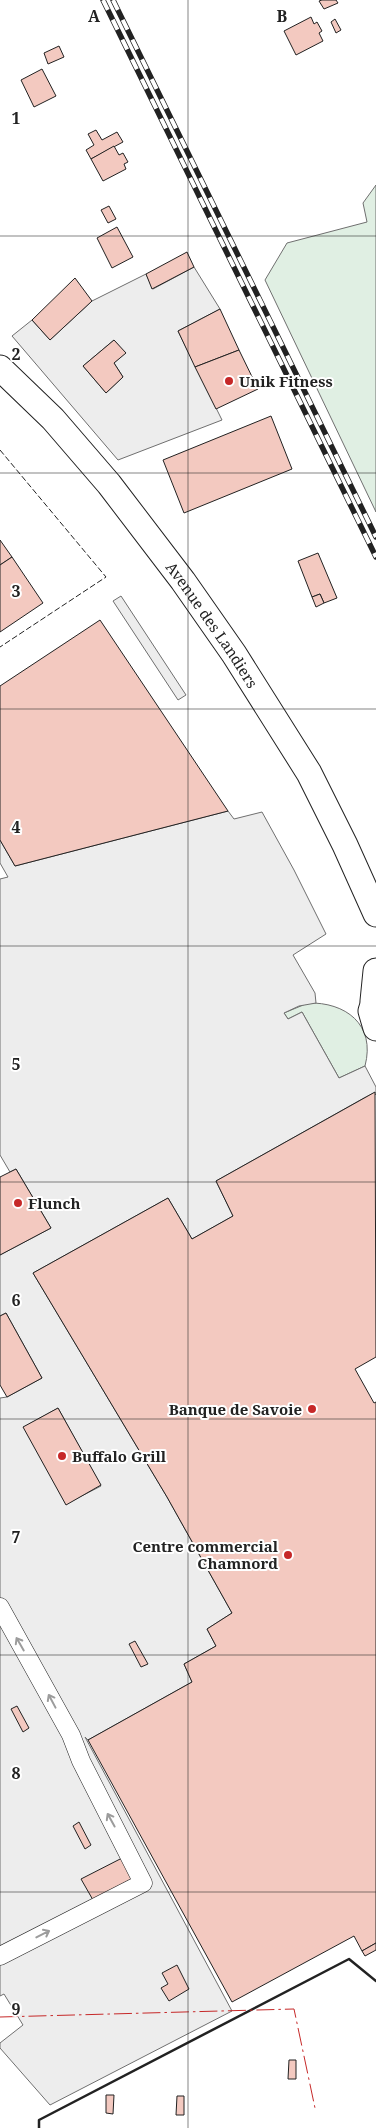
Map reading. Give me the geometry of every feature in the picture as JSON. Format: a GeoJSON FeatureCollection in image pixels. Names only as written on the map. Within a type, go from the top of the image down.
{"type":"FeatureCollection","features":[{"type":"Feature","properties":{"kind":"main road","name":"Avenue des Landiers"},"geometry":{"type":"LineString","coordinates":[[0,368],[53,419],[120,498],[234,654],[309,773],[345,845],[376,914]]}},
{"type":"Feature","properties":{"kind":"main road"},"geometry":{"type":"LineString","coordinates":[[376,971],[371,1011],[376,1028]]}},
{"type":"Feature","properties":{"kind":"street"},"geometry":{"type":"LineString","coordinates":[[0,1607],[71,1735],[80,1761],[143,1883],[0,1956]]}},
{"type":"Feature","properties":{"kind":"green space"},"geometry":{"type":"Polygon","coordinates":[[[376,185],[376,512],[265,280],[287,243],[367,222],[363,203],[376,185]]]}},
{"type":"Feature","properties":{"kind":"green space"},"geometry":{"type":"Polygon","coordinates":[[[308,1003],[334,1007],[345,1011],[354,1018],[362,1027],[366,1038],[365,1066],[339,1078],[302,1012],[288,1019],[284,1013],[308,1003]]]}},
{"type":"Feature","properties":{"kind":"shaded area"},"geometry":{"type":"Polygon","coordinates":[[[194,267],[220,309],[178,331],[222,420],[118,460],[12,336],[32,320],[50,340],[92,301],[146,274],[153,289],[194,267]],[[114,340],[83,366],[106,393],[123,377],[114,363],[125,353],[114,340]]]}},
{"type":"Feature","properties":{"kind":"shaded area"},"geometry":{"type":"Polygon","coordinates":[[[121,596],[186,695],[178,700],[113,601],[121,596]]]}},
{"type":"Feature","properties":{"kind":"shaded area"},"geometry":{"type":"Polygon","coordinates":[[[228,811],[234,819],[262,812],[326,934],[293,955],[315,993],[316,1003],[299,1006],[284,1013],[288,1019],[302,1012],[339,1078],[365,1066],[376,1087],[376,1095],[374,1093],[364,1098],[216,1181],[233,1216],[192,1239],[168,1198],[33,1273],[167,1497],[232,1613],[207,1629],[216,1646],[184,1664],[192,1682],[88,1740],[85,1737],[232,2011],[50,2105],[0,2048],[0,2043],[23,2025],[4,1994],[0,1996],[0,1398],[7,1397],[42,1378],[6,1313],[0,1316],[0,1255],[51,1228],[16,1169],[10,1172],[0,1155],[0,879],[8,877],[0,863],[0,840],[15,866],[228,811]],[[58,1408],[24,1427],[66,1504],[101,1486],[58,1408]]]}},
{"type":"Feature","properties":{"kind":"building"},"geometry":{"type":"Polygon","coordinates":[[[336,0],[338,3],[324,9],[319,1],[336,0]]]}},
{"type":"Feature","properties":{"kind":"building"},"geometry":{"type":"Polygon","coordinates":[[[311,17],[314,24],[317,22],[322,31],[319,33],[323,41],[296,55],[284,31],[311,17]]]}},
{"type":"Feature","properties":{"kind":"building"},"geometry":{"type":"Polygon","coordinates":[[[335,19],[341,30],[336,33],[331,22],[335,19]]]}},
{"type":"Feature","properties":{"kind":"building"},"geometry":{"type":"Polygon","coordinates":[[[59,46],[64,57],[48,64],[44,53],[59,46]]]}},
{"type":"Feature","properties":{"kind":"building"},"geometry":{"type":"Polygon","coordinates":[[[42,69],[56,96],[34,107],[21,80],[42,69]]]}},
{"type":"Feature","properties":{"kind":"building"},"geometry":{"type":"Polygon","coordinates":[[[96,130],[102,140],[117,132],[123,142],[91,159],[86,150],[94,145],[88,134],[96,130]]]}},
{"type":"Feature","properties":{"kind":"building"},"geometry":{"type":"Polygon","coordinates":[[[114,146],[119,155],[123,153],[128,162],[124,164],[126,169],[103,181],[91,159],[114,146]]]}},
{"type":"Feature","properties":{"kind":"building"},"geometry":{"type":"Polygon","coordinates":[[[109,206],[116,219],[108,223],[101,210],[109,206]]]}},
{"type":"Feature","properties":{"kind":"building"},"geometry":{"type":"Polygon","coordinates":[[[117,227],[133,257],[112,268],[97,238],[117,227]]]}},
{"type":"Feature","properties":{"kind":"building"},"geometry":{"type":"Polygon","coordinates":[[[187,252],[194,267],[152,289],[146,274],[187,252]]]}},
{"type":"Feature","properties":{"kind":"building"},"geometry":{"type":"Polygon","coordinates":[[[75,278],[92,301],[50,340],[32,320],[75,278]]]}},
{"type":"Feature","properties":{"kind":"building"},"geometry":{"type":"Polygon","coordinates":[[[220,309],[239,350],[195,367],[178,331],[220,309]]]}},
{"type":"Feature","properties":{"kind":"building"},"geometry":{"type":"Polygon","coordinates":[[[114,340],[126,353],[114,363],[123,377],[106,393],[83,366],[114,340]]]}},
{"type":"Feature","properties":{"kind":"building"},"geometry":{"type":"Polygon","coordinates":[[[239,350],[258,389],[216,409],[195,367],[239,350]]]}},
{"type":"Feature","properties":{"kind":"building"},"geometry":{"type":"Polygon","coordinates":[[[271,416],[292,469],[184,513],[163,460],[271,416]]]}},
{"type":"Feature","properties":{"kind":"building"},"geometry":{"type":"Polygon","coordinates":[[[0,540],[12,557],[0,565],[0,540]]]}},
{"type":"Feature","properties":{"kind":"building"},"geometry":{"type":"Polygon","coordinates":[[[318,553],[337,598],[324,603],[320,594],[312,597],[298,561],[318,553]]]}},
{"type":"Feature","properties":{"kind":"building"},"geometry":{"type":"Polygon","coordinates":[[[12,557],[43,603],[0,632],[0,565],[12,557]]]}},
{"type":"Feature","properties":{"kind":"building"},"geometry":{"type":"Polygon","coordinates":[[[320,594],[324,603],[316,607],[312,597],[320,594]]]}},
{"type":"Feature","properties":{"kind":"building"},"geometry":{"type":"Polygon","coordinates":[[[100,620],[228,811],[15,866],[0,840],[0,686],[100,620]]]}},
{"type":"Feature","properties":{"kind":"building","name":"Centre commercial Chamnord"},"geometry":{"type":"Polygon","coordinates":[[[375,1092],[376,1357],[355,1369],[374,1403],[376,1402],[376,1943],[362,1951],[354,1936],[232,2002],[88,1740],[192,1682],[184,1664],[216,1646],[207,1629],[232,1613],[167,1497],[33,1273],[168,1198],[192,1239],[233,1216],[216,1181],[375,1092]]]}},
{"type":"Feature","properties":{"kind":"building","name":"Flunch"},"geometry":{"type":"Polygon","coordinates":[[[16,1169],[51,1228],[0,1255],[0,1177],[16,1169]]]}},
{"type":"Feature","properties":{"kind":"building"},"geometry":{"type":"Polygon","coordinates":[[[6,1313],[42,1378],[7,1397],[0,1385],[0,1316],[6,1313]]]}},
{"type":"Feature","properties":{"kind":"building","name":"Buffalo Grill"},"geometry":{"type":"Polygon","coordinates":[[[58,1408],[101,1485],[66,1505],[23,1427],[58,1408]]]}},
{"type":"Feature","properties":{"kind":"building"},"geometry":{"type":"Polygon","coordinates":[[[135,1641],[148,1664],[141,1667],[129,1644],[135,1641]]]}},
{"type":"Feature","properties":{"kind":"building"},"geometry":{"type":"Polygon","coordinates":[[[17,1706],[29,1728],[23,1732],[11,1709],[17,1706]]]}},
{"type":"Feature","properties":{"kind":"building"},"geometry":{"type":"Polygon","coordinates":[[[79,1822],[91,1845],[85,1849],[73,1826],[79,1822]]]}},
{"type":"Feature","properties":{"kind":"building"},"geometry":{"type":"Polygon","coordinates":[[[126,1856],[137,1876],[93,1900],[81,1879],[126,1856]]]}},
{"type":"Feature","properties":{"kind":"building"},"geometry":{"type":"Polygon","coordinates":[[[376,1943],[376,1950],[365,1956],[362,1951],[376,1943]]]}},
{"type":"Feature","properties":{"kind":"building"},"geometry":{"type":"Polygon","coordinates":[[[177,1965],[189,1989],[169,2001],[161,1988],[168,1984],[162,1973],[177,1965]]]}},
{"type":"Feature","properties":{"kind":"building"},"geometry":{"type":"Polygon","coordinates":[[[289,2060],[296,2060],[296,2079],[288,2079],[289,2060]]]}},
{"type":"Feature","properties":{"kind":"building"},"geometry":{"type":"Polygon","coordinates":[[[106,2095],[114,2095],[113,2114],[106,2113],[106,2095]]]}},
{"type":"Feature","properties":{"kind":"building"},"geometry":{"type":"Polygon","coordinates":[[[177,2096],[184,2096],[184,2115],[176,2115],[177,2096]]]}},
{"type":"Feature","properties":{"kind":"railway"},"geometry":{"type":"LineString","coordinates":[[103,0],[376,557]]}},
{"type":"Feature","properties":{"kind":"railway"},"geometry":{"type":"LineString","coordinates":[[113,0],[376,537]]}},
{"type":"Feature","properties":{"kind":"fence"},"geometry":{"type":"LineString","coordinates":[[0,450],[106,577],[0,647]]}},
{"type":"Feature","properties":{"kind":"wall"},"geometry":{"type":"LineString","coordinates":[[39,2128],[39,2120],[349,1959],[376,1981]]}},
{"type":"Feature","properties":{"kind":"power"},"geometry":{"type":"LineString","coordinates":[[0,2017],[294,2009],[315,2108]]}},
{"type":"Feature","properties":{"kind":"place","name":"Unik Fitness"},"geometry":{"type":"Point","coordinates":[229,381]}},
{"type":"Feature","properties":{"kind":"place","name":"Flunch"},"geometry":{"type":"Point","coordinates":[18,1203]}},
{"type":"Feature","properties":{"kind":"place","name":"Banque de Savoie"},"geometry":{"type":"Point","coordinates":[312,1409]}},
{"type":"Feature","properties":{"kind":"place","name":"Buffalo Grill"},"geometry":{"type":"Point","coordinates":[62,1456]}},
{"type":"Feature","properties":{"kind":"place","name":"Centre commercial Chamnord"},"geometry":{"type":"Point","coordinates":[288,1555]}}]}
